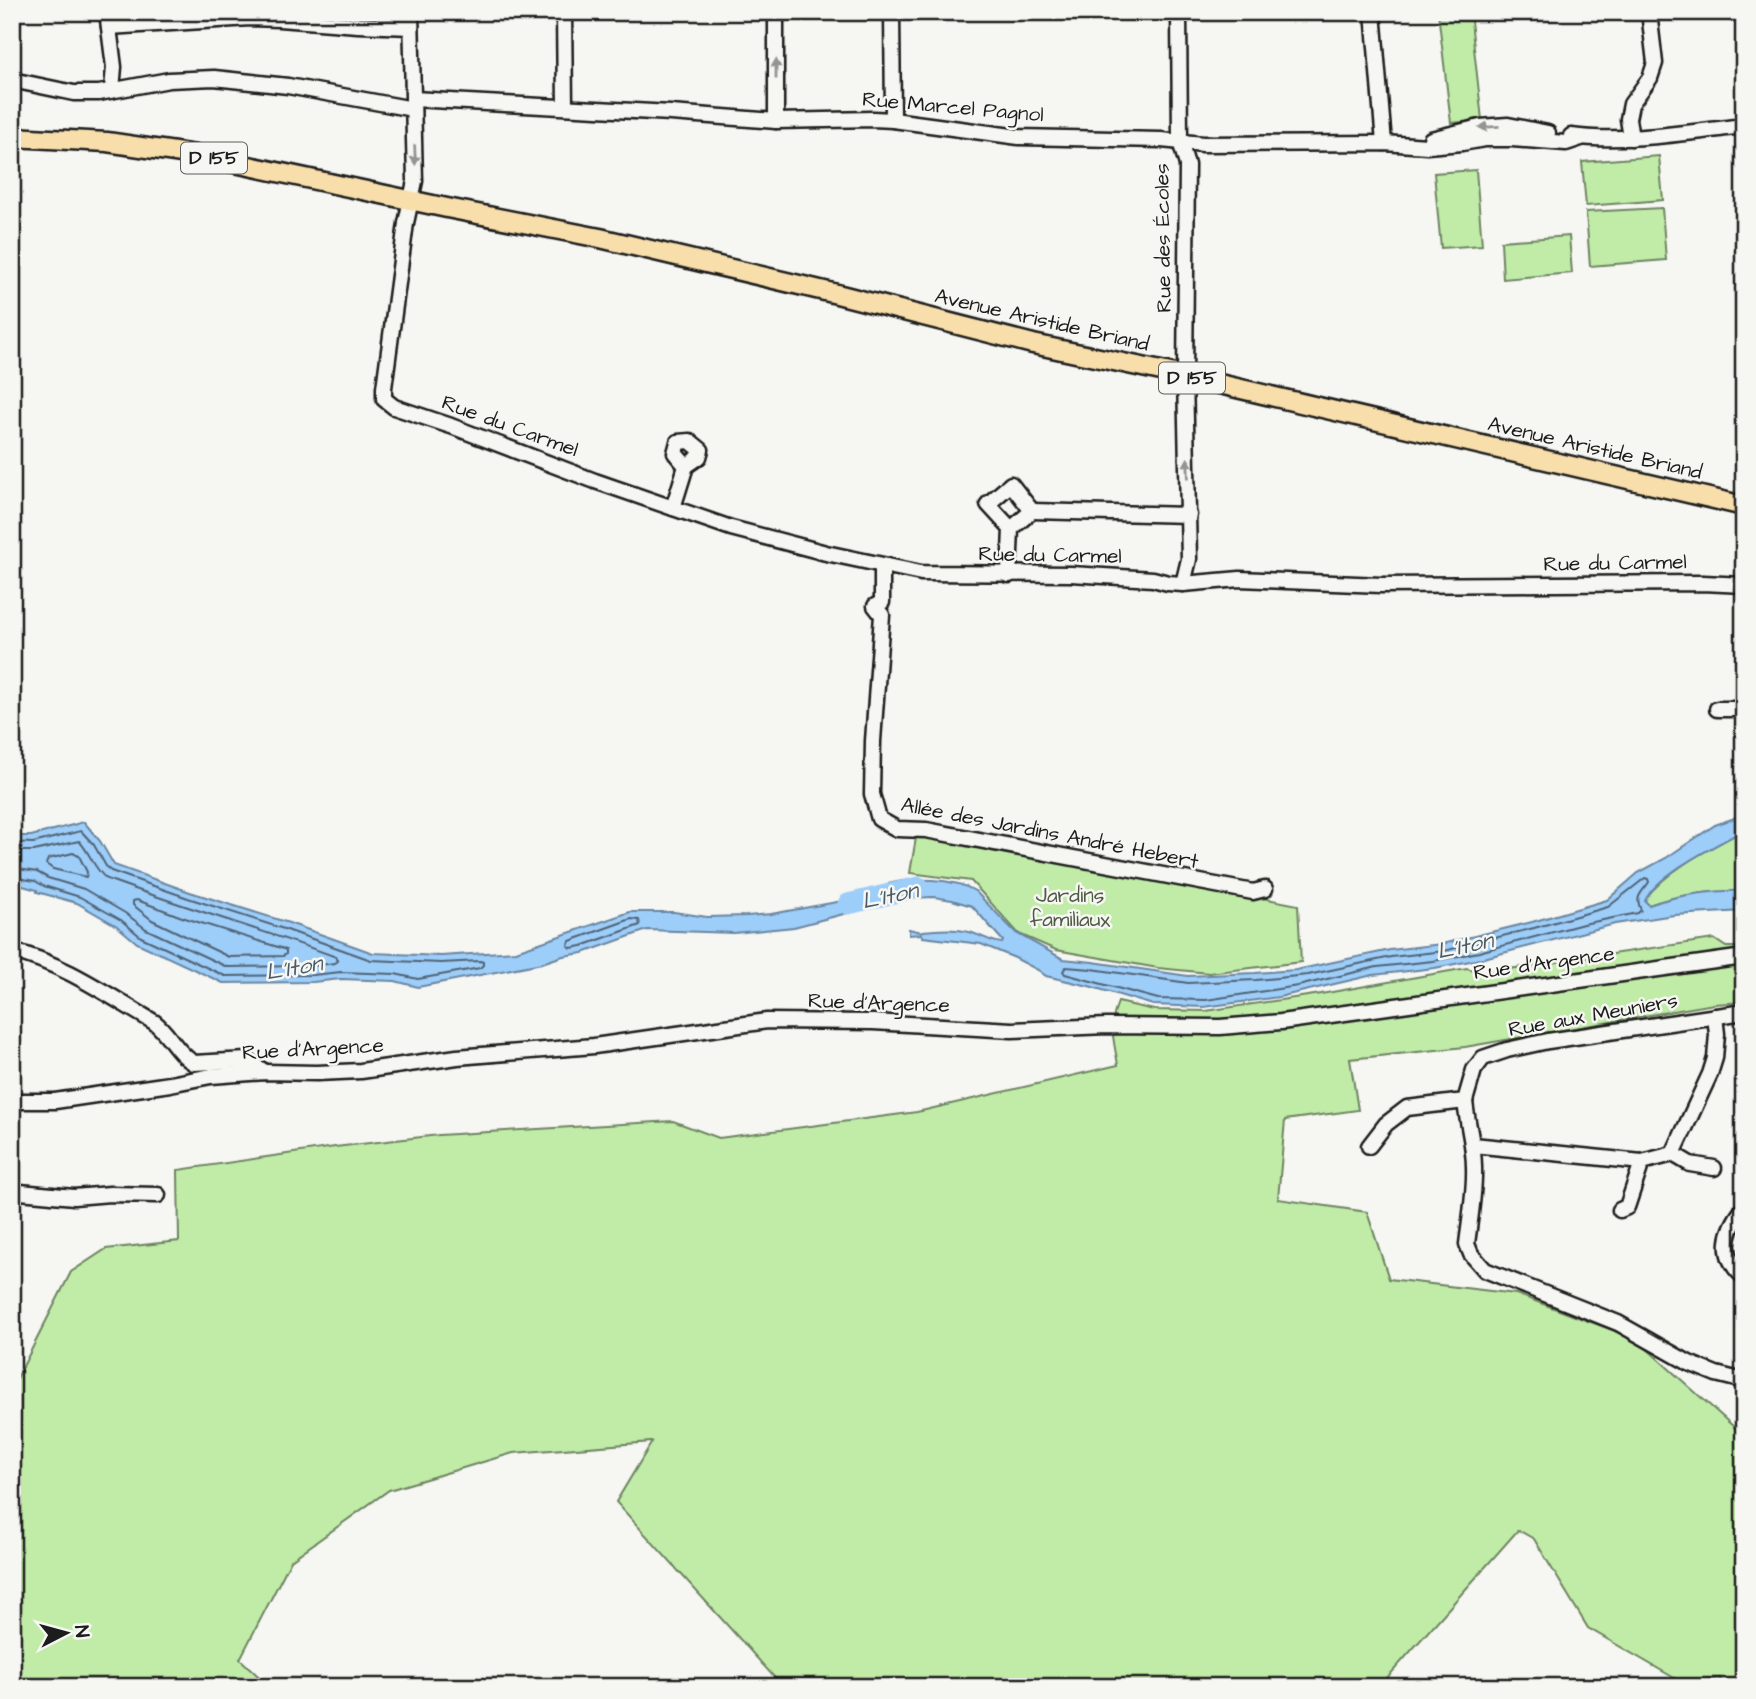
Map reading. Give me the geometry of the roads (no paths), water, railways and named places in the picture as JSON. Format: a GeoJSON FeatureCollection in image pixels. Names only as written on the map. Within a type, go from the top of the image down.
{"type":"FeatureCollection","features":[{"type":"Feature","properties":{"kind":"main road","name":"D 155"},"geometry":{"type":"LineString","coordinates":[[12,136],[107,142],[202,156],[412,201]]}},
{"type":"Feature","properties":{"kind":"main road","name":"Avenue Aristide Briand"},"geometry":{"type":"LineString","coordinates":[[412,201],[600,238],[833,293],[1032,344],[1185,376],[1744,506]]}},
{"type":"Feature","properties":{"kind":"street"},"geometry":{"type":"LineString","coordinates":[[564,12],[565,107]]}},
{"type":"Feature","properties":{"kind":"street"},"geometry":{"type":"LineString","coordinates":[[892,12],[893,120]]}},
{"type":"Feature","properties":{"kind":"street","name":"Rue des Écoles"},"geometry":{"type":"LineString","coordinates":[[1179,12],[1180,141],[1186,165],[1185,376],[1189,516],[1189,559],[1183,584]]}},
{"type":"Feature","properties":{"kind":"street"},"geometry":{"type":"LineString","coordinates":[[1373,12],[1384,143]]}},
{"type":"Feature","properties":{"kind":"street"},"geometry":{"type":"LineString","coordinates":[[1631,138],[1628,119],[1631,104],[1650,78],[1655,63],[1649,12]]}},
{"type":"Feature","properties":{"kind":"street"},"geometry":{"type":"LineString","coordinates":[[773,15],[776,121]]}},
{"type":"Feature","properties":{"kind":"street"},"geometry":{"type":"LineString","coordinates":[[112,90],[114,67],[108,20],[250,18],[358,25],[411,20],[415,181],[412,201]]}},
{"type":"Feature","properties":{"kind":"street","name":"Rue Marcel Pagnol"},"geometry":{"type":"LineString","coordinates":[[12,80],[74,93],[99,93],[169,80],[214,78],[413,104],[565,107],[776,121],[893,120],[1019,137],[1180,141],[1203,144],[1384,143],[1427,146],[1485,139],[1566,143],[1581,138],[1631,138],[1744,124]]}},
{"type":"Feature","properties":{"kind":"street","name":"Rue du Carmel"},"geometry":{"type":"LineString","coordinates":[[412,201],[397,284],[384,399],[394,407],[731,528],[826,553],[921,573],[1071,574],[1153,579],[1183,584],[1240,579],[1381,585],[1744,585]]}},
{"type":"Feature","properties":{"kind":"street"},"geometry":{"type":"LineString","coordinates":[[673,508],[686,466]]}},
{"type":"Feature","properties":{"kind":"street"},"geometry":{"type":"LineString","coordinates":[[1009,575],[1011,529],[988,504],[1011,484],[1032,511]]}},
{"type":"Feature","properties":{"kind":"street"},"geometry":{"type":"LineString","coordinates":[[1011,529],[1032,511],[1189,516]]}},
{"type":"Feature","properties":{"kind":"street","name":"Allée des Jardins André Hebert"},"geometry":{"type":"LineString","coordinates":[[882,566],[882,602],[875,606],[882,615],[872,794],[879,819],[897,829],[926,830],[1253,892],[1265,889]]}},
{"type":"Feature","properties":{"kind":"street"},"geometry":{"type":"LineString","coordinates":[[1717,709],[1744,709]]}},
{"type":"Feature","properties":{"kind":"street"},"geometry":{"type":"LineString","coordinates":[[12,951],[54,965],[154,1022],[163,1029],[187,1060],[194,1063],[247,1060],[265,1072]]}},
{"type":"Feature","properties":{"kind":"street","name":"Rue d'Argence"},"geometry":{"type":"LineString","coordinates":[[12,1101],[55,1101],[211,1076],[265,1072],[361,1071],[457,1058],[594,1046],[780,1020],[1012,1030],[1107,1026],[1220,1027],[1281,1022],[1744,957]]}},
{"type":"Feature","properties":{"kind":"street","name":"Rue aux Meuniers"},"geometry":{"type":"LineString","coordinates":[[1465,1101],[1478,1064],[1483,1059],[1507,1050],[1548,1041],[1744,1012]]}},
{"type":"Feature","properties":{"kind":"street"},"geometry":{"type":"LineString","coordinates":[[1673,1154],[1715,1058],[1715,1016]]}},
{"type":"Feature","properties":{"kind":"street"},"geometry":{"type":"LineString","coordinates":[[1370,1146],[1386,1124],[1407,1108],[1465,1101],[1475,1169],[1468,1244],[1471,1254],[1485,1270],[1618,1323],[1689,1363],[1744,1381]]}},
{"type":"Feature","properties":{"kind":"street"},"geometry":{"type":"LineString","coordinates":[[1473,1145],[1642,1162],[1673,1154],[1690,1164],[1714,1168]]}},
{"type":"Feature","properties":{"kind":"street"},"geometry":{"type":"LineString","coordinates":[[1620,1210],[1627,1207],[1642,1162]]}},
{"type":"Feature","properties":{"kind":"street"},"geometry":{"type":"LineString","coordinates":[[12,1195],[20,1192],[74,1197],[110,1194],[158,1195]]}},
{"type":"Feature","properties":{"kind":"street"},"geometry":{"type":"LineString","coordinates":[[1744,1208],[1732,1225],[1727,1250],[1733,1265],[1744,1277]]}},
{"type":"Feature","properties":{"kind":"water"},"geometry":{"type":"Polygon","coordinates":[[[1744,812],[1744,830],[1674,871],[1645,901],[1649,905],[1696,894],[1744,891],[1744,911],[1674,915],[1615,924],[1480,959],[1435,968],[1373,975],[1279,997],[1204,1007],[1153,1005],[1046,976],[1015,958],[981,944],[923,937],[922,934],[909,935],[909,929],[922,932],[958,930],[989,940],[1003,941],[972,906],[934,897],[896,901],[888,884],[932,880],[966,887],[975,891],[1016,933],[1063,959],[1188,976],[1296,970],[1390,950],[1442,944],[1607,900],[1638,873],[1715,825],[1744,812]]]}},
{"type":"Feature","properties":{"kind":"water"},"geometry":{"type":"Polygon","coordinates":[[[84,822],[100,841],[114,865],[373,953],[441,956],[516,951],[630,912],[674,912],[707,917],[747,916],[771,914],[874,893],[878,905],[794,927],[734,933],[647,930],[583,953],[418,987],[395,981],[341,979],[223,983],[137,943],[117,926],[77,903],[12,883],[12,836],[31,836],[84,822]]]}},
{"type":"Feature","properties":{"kind":"waterway","name":"L'Iton"},"geometry":{"type":"LineString","coordinates":[[848,904],[919,887]]}},
{"type":"Feature","properties":{"kind":"park label","name":"Jardins familiaux"},"geometry":{"type":"Point","coordinates":[1070,907]}}]}
